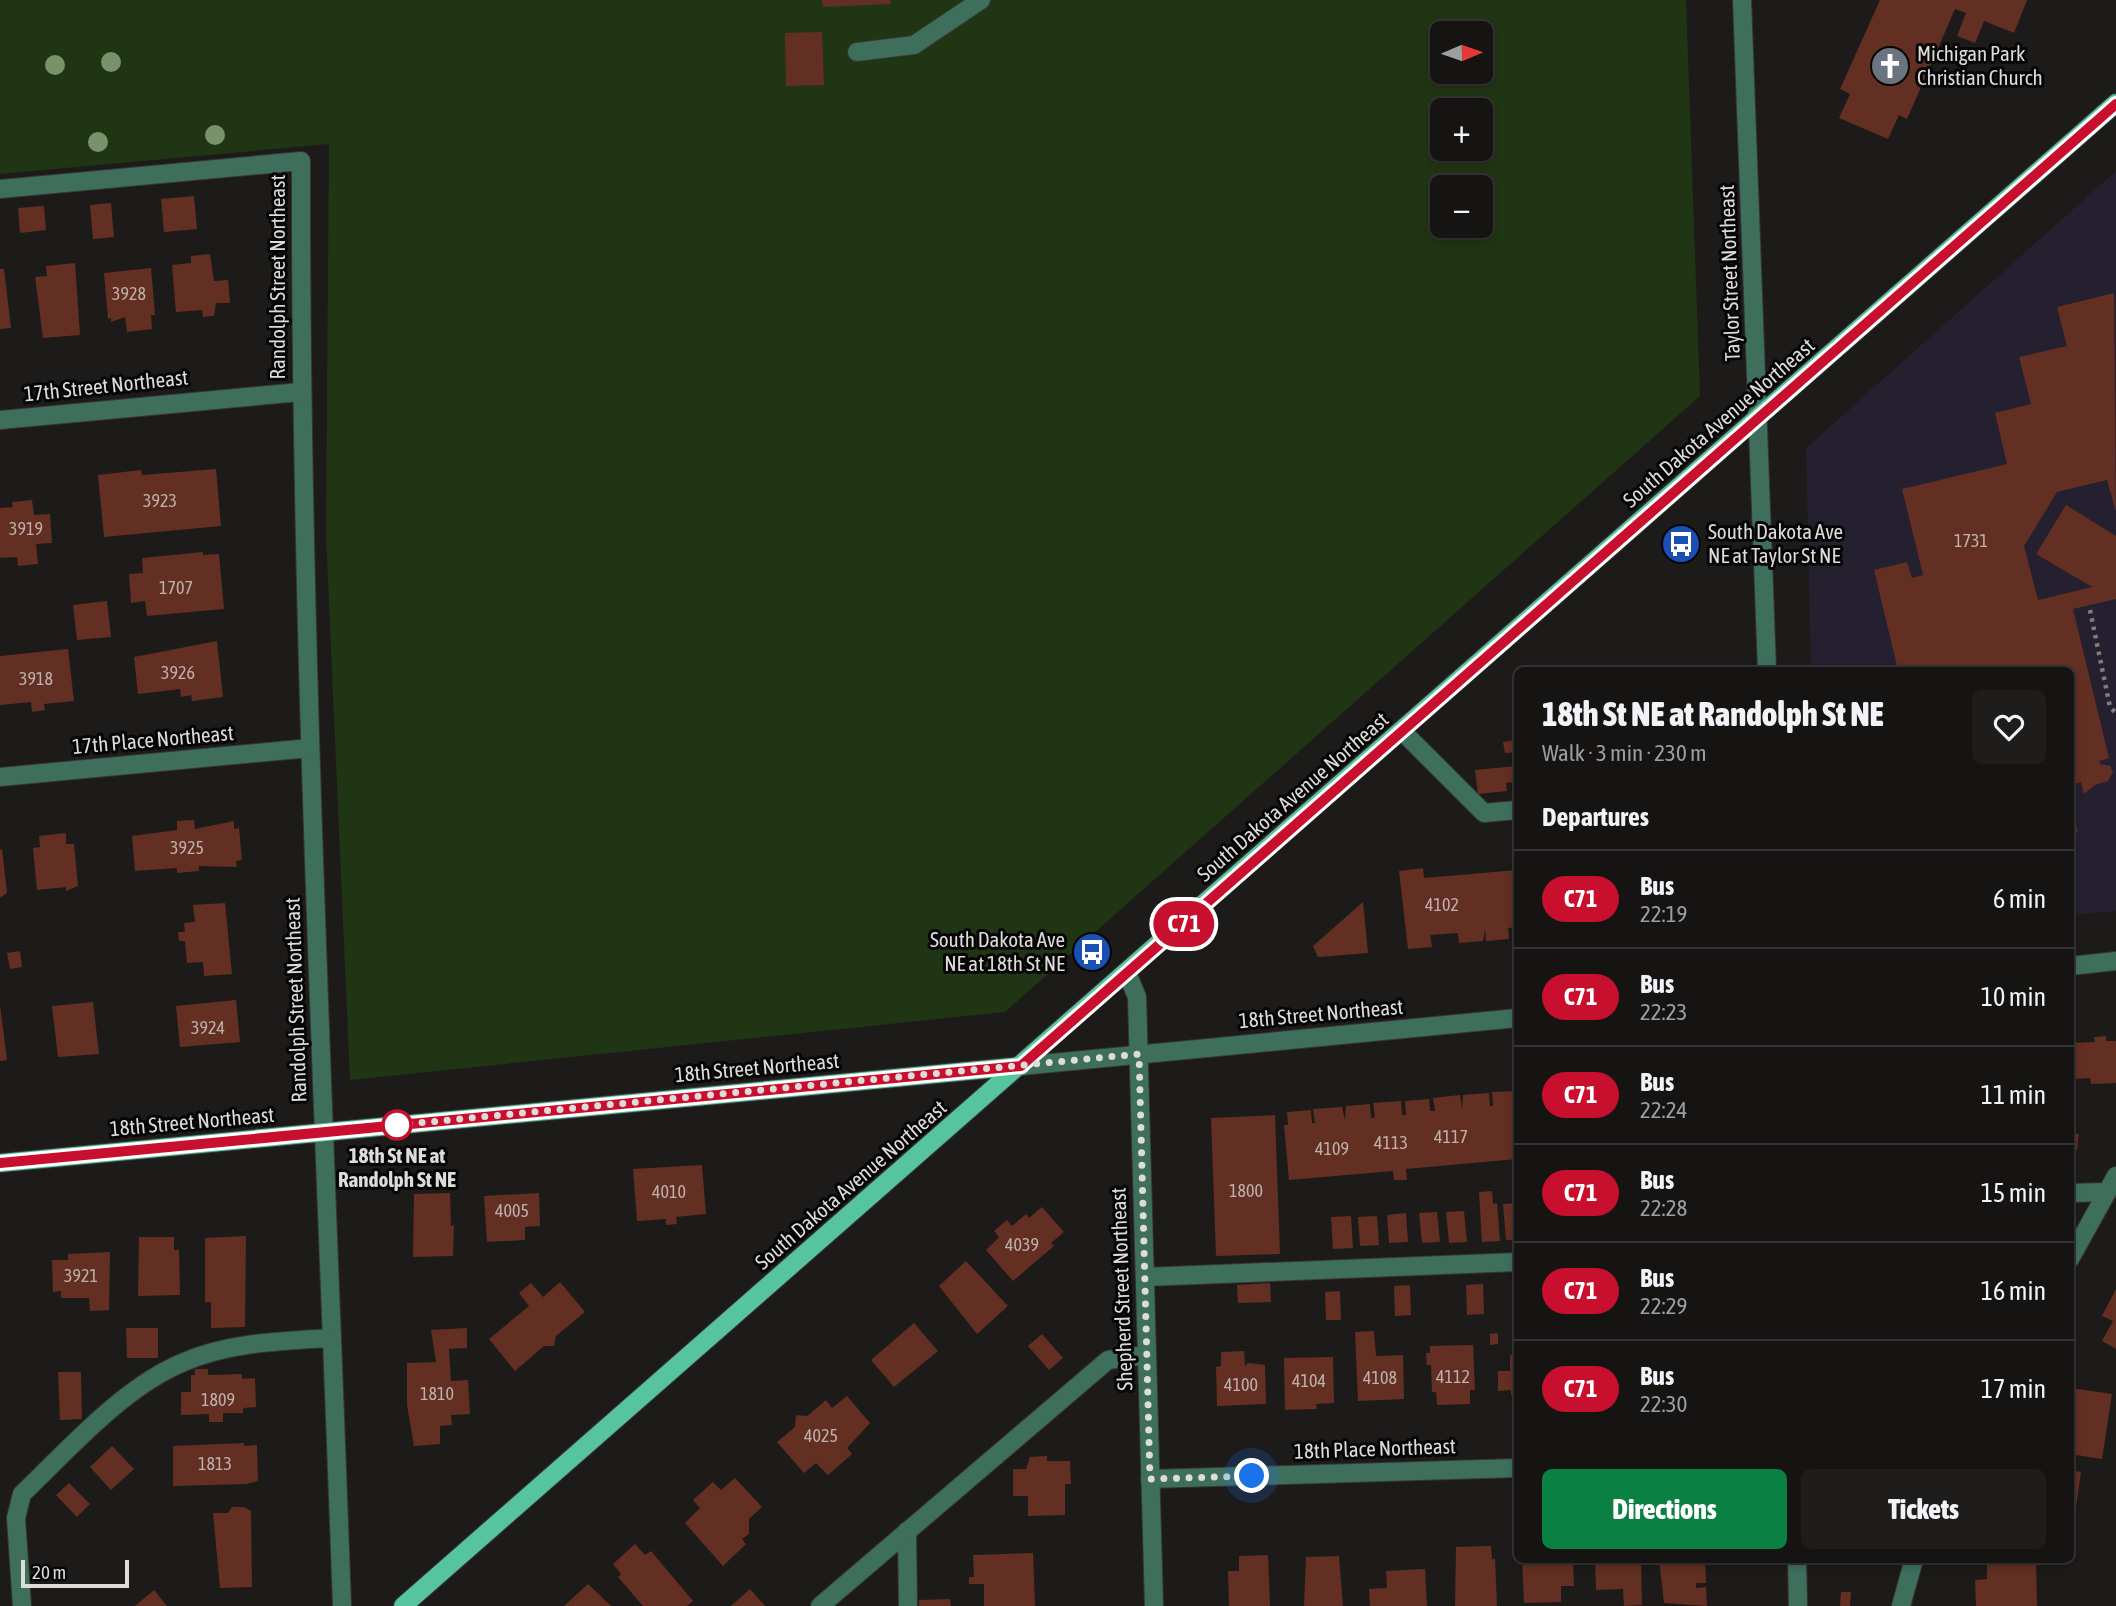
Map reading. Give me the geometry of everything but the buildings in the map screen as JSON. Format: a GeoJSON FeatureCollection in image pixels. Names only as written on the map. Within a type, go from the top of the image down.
{"type":"FeatureCollection","features":[{"type":"Feature","properties":{"kind":"main road","name":"South Dakota Avenue Northeast"},"geometry":{"type":"LineString","coordinates":[[403,1606],[2116,103]]}},
{"type":"Feature","properties":{"kind":"main road","name":"18th Street Northeast"},"geometry":{"type":"LineString","coordinates":[[0,1163],[1021,1066]]}},
{"type":"Feature","properties":{"kind":"street"},"geometry":{"type":"LineString","coordinates":[[857,52],[914,45],[981,0]]}},
{"type":"Feature","properties":{"kind":"street","name":"Taylor Street Northeast"},"geometry":{"type":"LineString","coordinates":[[1742,0],[1767,667]]}},
{"type":"Feature","properties":{"kind":"street","name":"Randolph Street Northeast"},"geometry":{"type":"LineString","coordinates":[[0,188],[300,161],[300,392],[310,748],[342,1606]]}},
{"type":"Feature","properties":{"kind":"street","name":"Randolph Street Northeast"},"geometry":{"type":"LineString","coordinates":[[217,398],[300,392]]}},
{"type":"Feature","properties":{"kind":"street","name":"17th Street Northeast"},"geometry":{"type":"LineString","coordinates":[[0,420],[217,398]]}},
{"type":"Feature","properties":{"kind":"street"},"geometry":{"type":"LineString","coordinates":[[1402,732],[1484,813],[1514,810]]}},
{"type":"Feature","properties":{"kind":"street","name":"17th Place Northeast"},"geometry":{"type":"LineString","coordinates":[[0,777],[310,748]]}},
{"type":"Feature","properties":{"kind":"street"},"geometry":{"type":"LineString","coordinates":[[2074,966],[2116,961]]}},
{"type":"Feature","properties":{"kind":"street","name":"Shepherd Street Northeast"},"geometry":{"type":"LineString","coordinates":[[1127,973],[1137,997],[1154,1606]]}},
{"type":"Feature","properties":{"kind":"street","name":"18th Street Northeast"},"geometry":{"type":"LineString","coordinates":[[1021,1066],[1514,1018]]}},
{"type":"Feature","properties":{"kind":"street"},"geometry":{"type":"LineString","coordinates":[[2074,1252],[2116,1176]]}},
{"type":"Feature","properties":{"kind":"street"},"geometry":{"type":"LineString","coordinates":[[2074,1193],[2107,1192]]}},
{"type":"Feature","properties":{"kind":"street"},"geometry":{"type":"LineString","coordinates":[[1145,1277],[1514,1262]]}},
{"type":"Feature","properties":{"kind":"street"},"geometry":{"type":"LineString","coordinates":[[22,1606],[16,1518],[22,1494],[141,1385],[184,1362],[234,1348],[332,1338]]}},
{"type":"Feature","properties":{"kind":"street"},"geometry":{"type":"LineString","coordinates":[[820,1606],[1108,1360],[1147,1355]]}},
{"type":"Feature","properties":{"kind":"street","name":"18th Place Northeast"},"geometry":{"type":"LineString","coordinates":[[1150,1479],[1514,1468]]}},
{"type":"Feature","properties":{"kind":"street"},"geometry":{"type":"LineString","coordinates":[[907,1531],[908,1606]]}},
{"type":"Feature","properties":{"kind":"street"},"geometry":{"type":"LineString","coordinates":[[1797,1563],[1798,1606]]}},
{"type":"Feature","properties":{"kind":"street"},"geometry":{"type":"LineString","coordinates":[[1901,1606],[1913,1563]]}},
{"type":"Feature","properties":{"kind":"path"},"geometry":{"type":"LineString","coordinates":[[2090,610],[2110,707],[2116,713]]}},
{"type":"Feature","properties":{"kind":"shaded area"},"geometry":{"type":"Polygon","coordinates":[[[2116,171],[2116,911],[2074,915],[2074,667],[1811,667],[1806,448],[2116,171]]]}},
{"type":"Feature","properties":{"kind":"green space"},"geometry":{"type":"Polygon","coordinates":[[[0,0],[1686,0],[1700,396],[1005,1012],[350,1080],[326,535],[329,144],[0,174],[0,0]]]}},
{"type":"Feature","properties":{"kind":"bus line","name":"C71"},"geometry":{"type":"LineString","coordinates":[[0,1163],[1021,1066],[2116,104]]}},
{"type":"Feature","properties":{"kind":"place","name":"Michigan Park Christian Church"},"geometry":{"type":"Point","coordinates":[1890,66]}},
{"type":"Feature","properties":{"kind":"place","name":"South Dakota Ave NE at Taylor St NE"},"geometry":{"type":"Point","coordinates":[1681,544]}},
{"type":"Feature","properties":{"kind":"place","name":"South Dakota Ave NE at 18th St NE"},"geometry":{"type":"Point","coordinates":[1092,952]}},
{"type":"Feature","properties":{"kind":"place","name":"18th St NE at Randolph St NE"},"geometry":{"type":"Point","coordinates":[397,1125]}},
{"type":"Feature","properties":{"kind":"route"},"geometry":{"type":"LineString","coordinates":[[397,1125],[1139,1054],[1150,1479],[1252,1476]]}}]}
